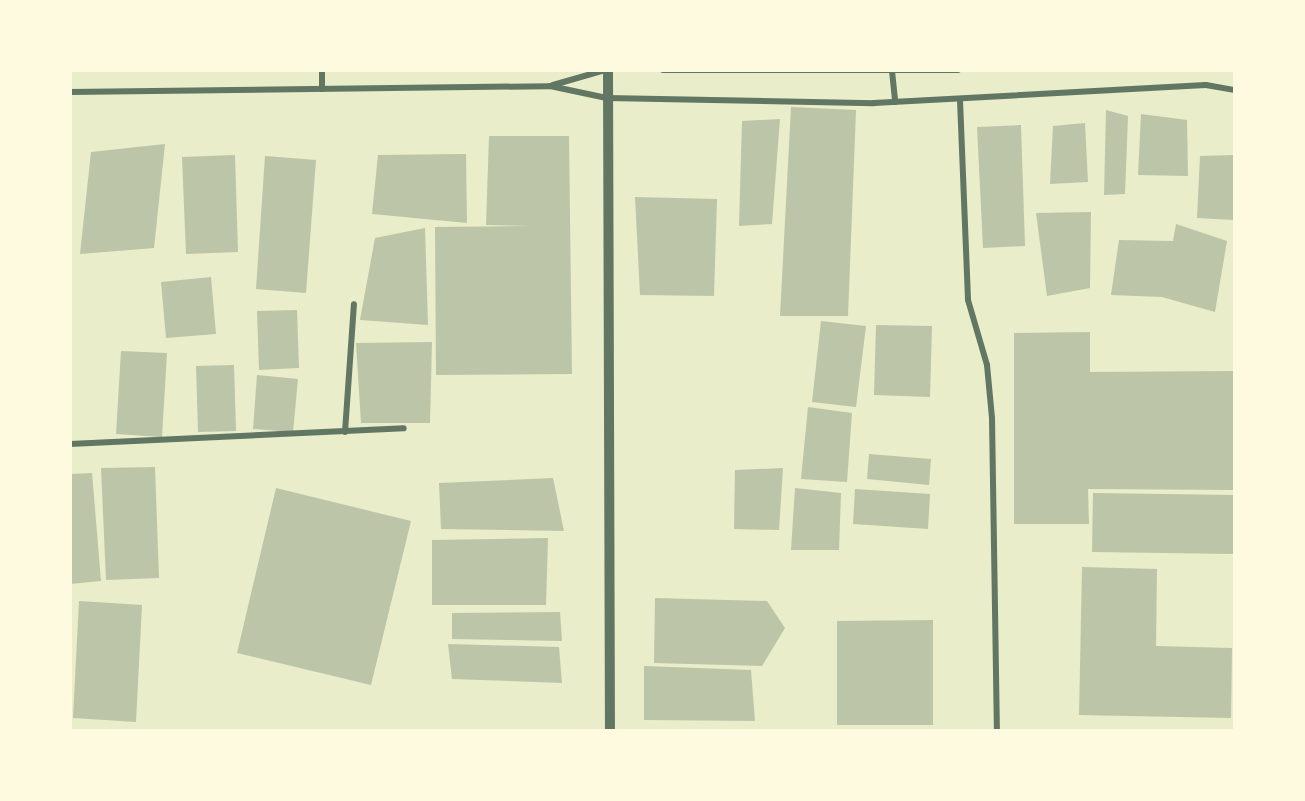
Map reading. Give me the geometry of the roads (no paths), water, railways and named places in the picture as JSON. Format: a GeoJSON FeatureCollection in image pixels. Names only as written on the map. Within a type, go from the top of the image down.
{"type":"FeatureCollection","features":[{"type":"Feature","properties":{"kind":"street"},"geometry":{"type":"LineString","coordinates":[[322,70],[322,89]]}},
{"type":"Feature","properties":{"kind":"street"},"geometry":{"type":"LineString","coordinates":[[550,86],[607,70],[610,730]]}},
{"type":"Feature","properties":{"kind":"street"},"geometry":{"type":"LineString","coordinates":[[663,70],[892,72],[958,70]]}},
{"type":"Feature","properties":{"kind":"street"},"geometry":{"type":"LineString","coordinates":[[892,72],[895,102]]}},
{"type":"Feature","properties":{"kind":"street"},"geometry":{"type":"LineString","coordinates":[[70,92],[550,86],[607,98],[895,102],[1206,85],[1234,90]]}},
{"type":"Feature","properties":{"kind":"street"},"geometry":{"type":"LineString","coordinates":[[960,100],[968,300],[987,365],[992,418],[997,730]]}},
{"type":"Feature","properties":{"kind":"street"},"geometry":{"type":"LineString","coordinates":[[345,432],[354,304]]}},
{"type":"Feature","properties":{"kind":"street"},"geometry":{"type":"LineString","coordinates":[[70,444],[404,428]]}}]}
